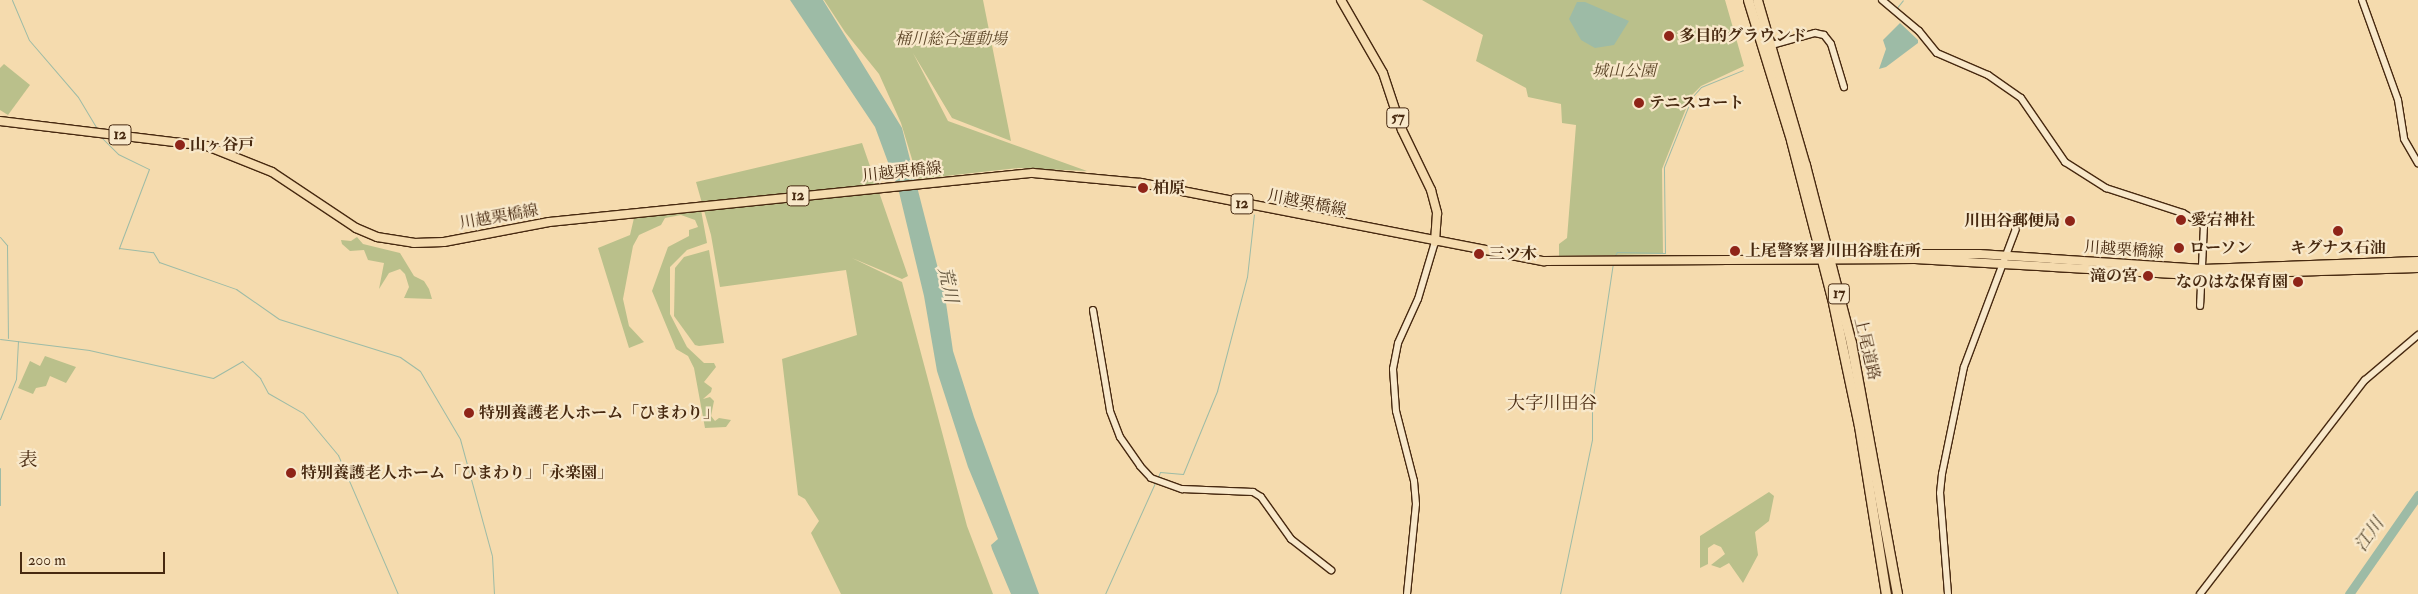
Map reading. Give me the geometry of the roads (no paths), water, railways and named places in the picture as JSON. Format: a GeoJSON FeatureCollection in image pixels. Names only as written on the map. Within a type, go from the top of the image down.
{"type":"FeatureCollection","features":[{"type":"Feature","properties":{"kind":"highway","name":"上尾道路"},"geometry":{"type":"LineString","coordinates":[[1748,0],[1766,47]]}},
{"type":"Feature","properties":{"kind":"highway","name":"上尾道路"},"geometry":{"type":"LineString","coordinates":[[1757,0],[1766,47],[1864,402],[1897,594]]}},
{"type":"Feature","properties":{"kind":"highway","name":"上尾道路"},"geometry":{"type":"LineString","coordinates":[[1825,258],[1851,386],[1886,594]]}},
{"type":"Feature","properties":{"kind":"main road","name":"57"},"geometry":{"type":"LineString","coordinates":[[1341,0],[1383,73],[1402,130],[1434,200],[1437,213],[1435,242]]}},
{"type":"Feature","properties":{"kind":"main road","name":"川越栗橋線"},"geometry":{"type":"LineString","coordinates":[[0,121],[207,146],[272,172],[356,228],[388,240],[430,243],[549,222],[999,175],[1048,173],[1141,183],[1533,260],[1825,258],[1841,254],[1878,253],[2203,272],[2418,268]]}},
{"type":"Feature","properties":{"kind":"main road","name":"川越栗橋線"},"geometry":{"type":"LineString","coordinates":[[2203,272],[2418,261]]}},
{"type":"Feature","properties":{"kind":"street"},"geometry":{"type":"LineString","coordinates":[[1882,0],[1919,31],[1937,53],[1988,75],[2021,98],[2065,162],[2106,188],[2199,220],[2204,225],[2200,306]]}},
{"type":"Feature","properties":{"kind":"street"},"geometry":{"type":"LineString","coordinates":[[2362,0],[2398,100],[2404,139],[2418,164]]}},
{"type":"Feature","properties":{"kind":"street"},"geometry":{"type":"LineString","coordinates":[[1766,47],[1815,33],[1824,35],[1831,44],[1844,86]]}},
{"type":"Feature","properties":{"kind":"street"},"geometry":{"type":"LineString","coordinates":[[1948,594],[1940,492],[1942,474],[1964,367],[2016,229]]}},
{"type":"Feature","properties":{"kind":"street"},"geometry":{"type":"LineString","coordinates":[[1407,594],[1416,504],[1414,482],[1396,411],[1393,369],[1398,343],[1418,299],[1435,242]]}},
{"type":"Feature","properties":{"kind":"street"},"geometry":{"type":"LineString","coordinates":[[1093,310],[1110,411],[1120,437],[1150,478],[1182,489],[1253,492],[1261,497],[1291,539],[1331,570]]}},
{"type":"Feature","properties":{"kind":"street"},"geometry":{"type":"LineString","coordinates":[[2200,594],[2365,380],[2418,335]]}},
{"type":"Feature","properties":{"kind":"waterway"},"geometry":{"type":"LineString","coordinates":[[12,0],[29,40],[78,97],[97,129]]}},
{"type":"Feature","properties":{"kind":"waterway"},"geometry":{"type":"LineString","coordinates":[[1896,9],[1903,0]]}},
{"type":"Feature","properties":{"kind":"waterway"},"geometry":{"type":"LineString","coordinates":[[1614,257],[1617,252],[1665,253],[1664,167],[1692,97],[1701,87],[1743,70]]}},
{"type":"Feature","properties":{"kind":"waterway"},"geometry":{"type":"LineString","coordinates":[[101,137],[118,154],[149,169],[119,248],[153,252],[159,262],[236,289],[279,319],[400,357],[420,371],[460,439],[492,556],[494,594]]}},
{"type":"Feature","properties":{"kind":"waterway"},"geometry":{"type":"LineString","coordinates":[[1158,477],[1160,472],[1183,474],[1217,391],[1247,277],[1254,214]]}},
{"type":"Feature","properties":{"kind":"waterway"},"geometry":{"type":"LineString","coordinates":[[0,237],[7,245],[8,338]]}},
{"type":"Feature","properties":{"kind":"waterway"},"geometry":{"type":"LineString","coordinates":[[1560,594],[1592,439],[1592,403],[1613,263]]}},
{"type":"Feature","properties":{"kind":"waterway"},"geometry":{"type":"LineString","coordinates":[[0,339],[89,350],[213,378],[242,361],[260,378],[268,393],[303,413],[338,455],[398,594]]}},
{"type":"Feature","properties":{"kind":"waterway"},"geometry":{"type":"LineString","coordinates":[[0,419],[16,379],[18,341]]}},
{"type":"Feature","properties":{"kind":"waterway"},"geometry":{"type":"LineString","coordinates":[[0,468],[0,505]]}},
{"type":"Feature","properties":{"kind":"waterway"},"geometry":{"type":"LineString","coordinates":[[1105,594],[1155,483]]}},
{"type":"Feature","properties":{"kind":"waterway","name":"江川"},"geometry":{"type":"LineString","coordinates":[[2349,594],[2418,495]]}},
{"type":"Feature","properties":{"kind":"place","name":"多目的グラウンド"},"geometry":{"type":"Point","coordinates":[1669,36]}},
{"type":"Feature","properties":{"kind":"place","name":"テニスコート"},"geometry":{"type":"Point","coordinates":[1639,103]}},
{"type":"Feature","properties":{"kind":"place","name":"山ヶ谷戸"},"geometry":{"type":"Point","coordinates":[180,145]}},
{"type":"Feature","properties":{"kind":"place","name":"柏原"},"geometry":{"type":"Point","coordinates":[1143,188]}},
{"type":"Feature","properties":{"kind":"place","name":"愛宕神社"},"geometry":{"type":"Point","coordinates":[2181,220]}},
{"type":"Feature","properties":{"kind":"place","name":"川田谷郵便局"},"geometry":{"type":"Point","coordinates":[2070,221]}},
{"type":"Feature","properties":{"kind":"place","name":"キグナス石油"},"geometry":{"type":"Point","coordinates":[2338,231]}},
{"type":"Feature","properties":{"kind":"place","name":"ローソン"},"geometry":{"type":"Point","coordinates":[2179,248]}},
{"type":"Feature","properties":{"kind":"place","name":"上尾警察署川田谷駐在所"},"geometry":{"type":"Point","coordinates":[1735,251]}},
{"type":"Feature","properties":{"kind":"place","name":"三ツ木"},"geometry":{"type":"Point","coordinates":[1479,254]}},
{"type":"Feature","properties":{"kind":"place","name":"滝の宮"},"geometry":{"type":"Point","coordinates":[2148,276]}},
{"type":"Feature","properties":{"kind":"place","name":"なのはな保育園"},"geometry":{"type":"Point","coordinates":[2298,282]}},
{"type":"Feature","properties":{"kind":"place","name":"特別養護老人ホーム「ひまわり」"},"geometry":{"type":"Point","coordinates":[469,413]}},
{"type":"Feature","properties":{"kind":"place","name":"特別養護老人ホーム「ひまわり」「永楽園」"},"geometry":{"type":"Point","coordinates":[291,473]}},
{"type":"Feature","properties":{"kind":"district","name":"大字川田谷"},"geometry":{"type":"Point","coordinates":[1552,404]}},
{"type":"Feature","properties":{"kind":"district","name":"表"},"geometry":{"type":"Point","coordinates":[28,461]}},
{"type":"Feature","properties":{"kind":"park label","name":"桶川総合運動場"},"geometry":{"type":"Point","coordinates":[951,39]}},
{"type":"Feature","properties":{"kind":"park label","name":"城山公園"},"geometry":{"type":"Point","coordinates":[1624,71]}},
{"type":"Feature","properties":{"kind":"water label","name":"荒川"},"geometry":{"type":"Point","coordinates":[947,285]}}]}
